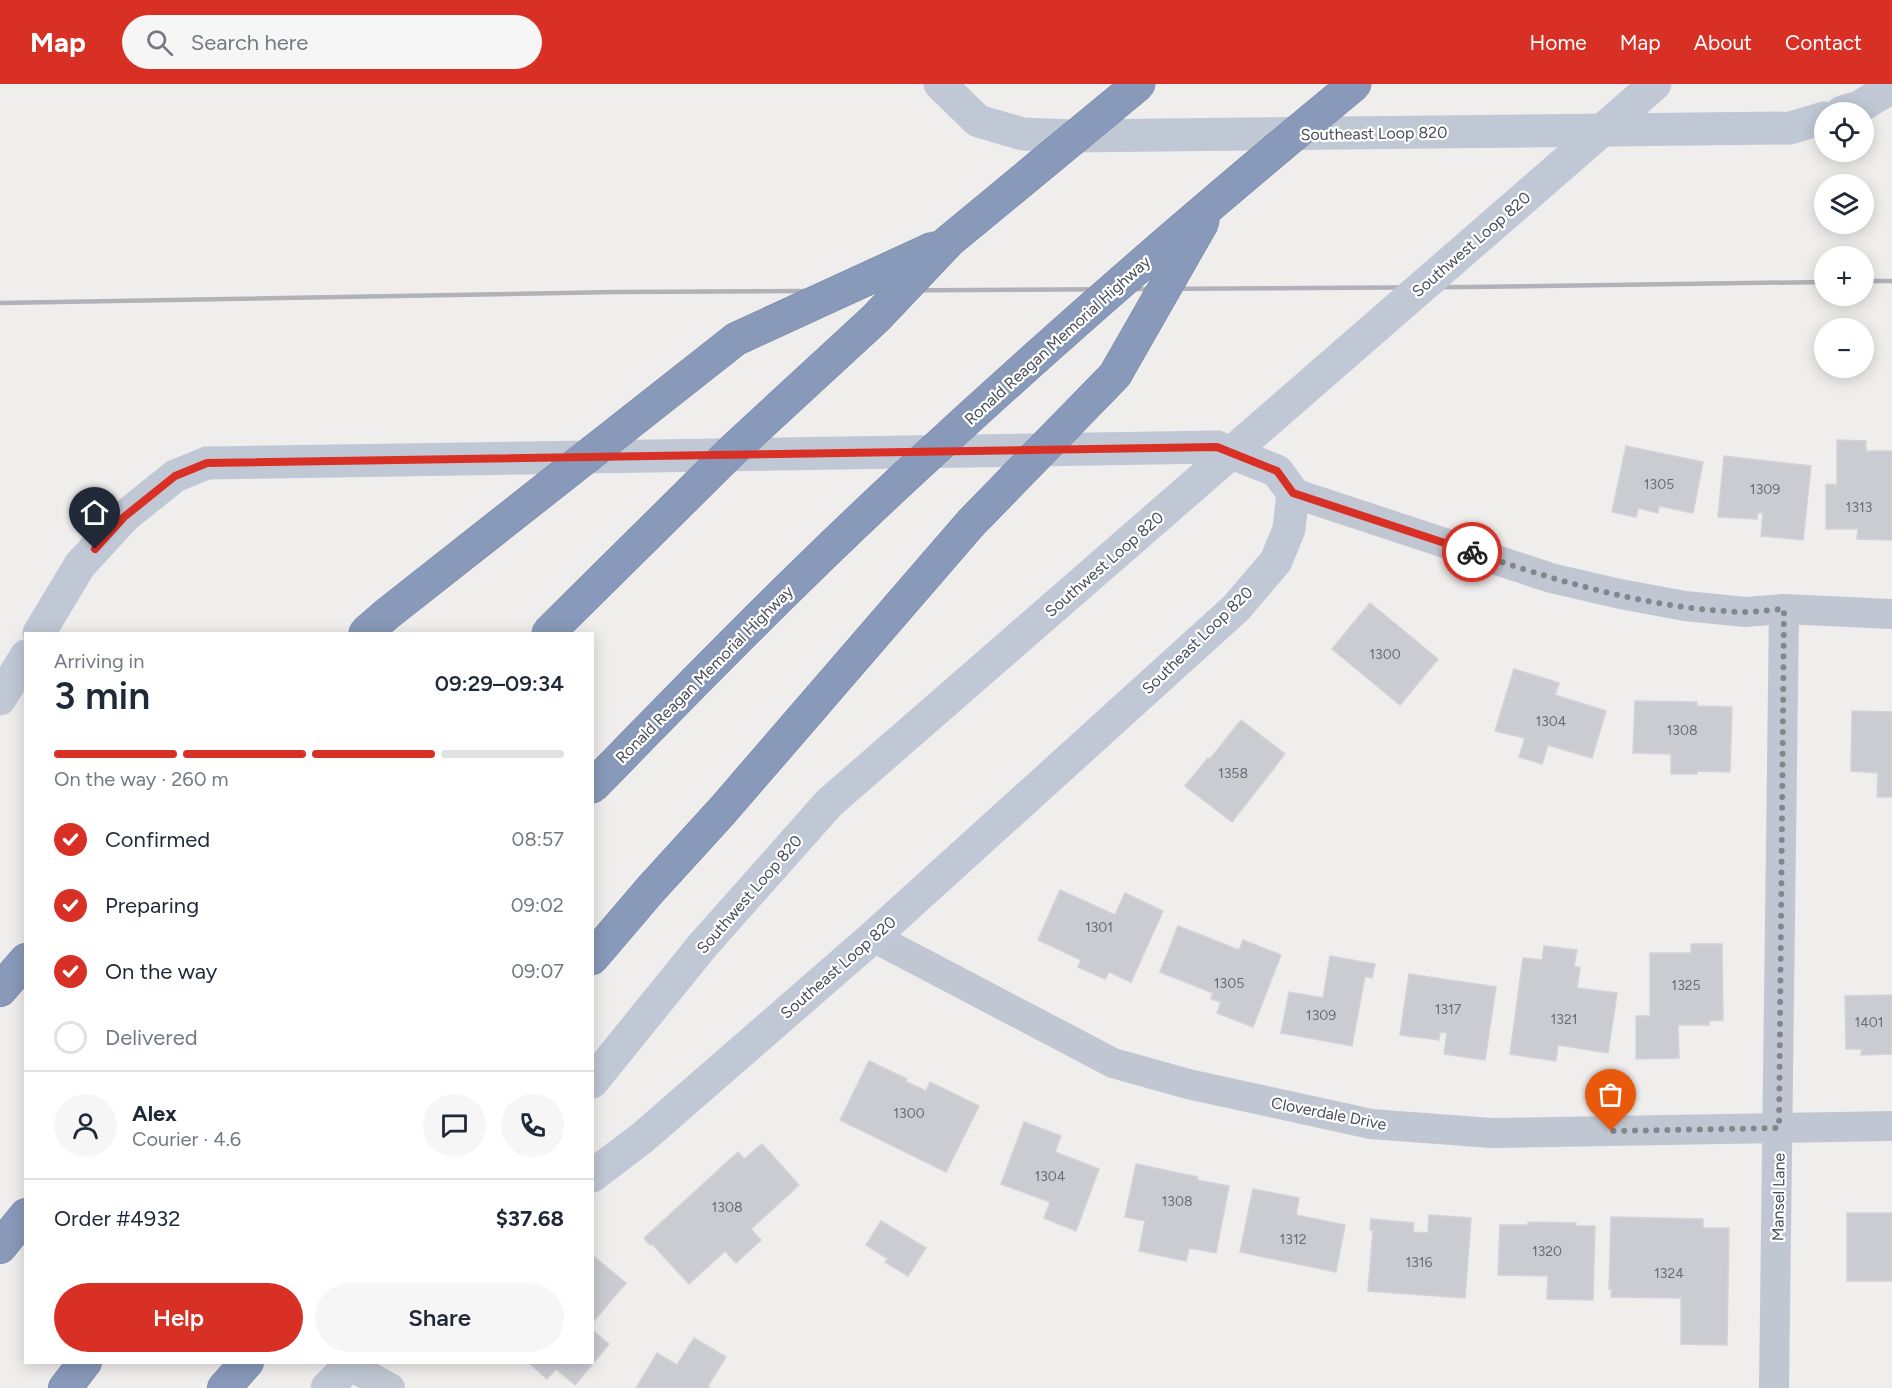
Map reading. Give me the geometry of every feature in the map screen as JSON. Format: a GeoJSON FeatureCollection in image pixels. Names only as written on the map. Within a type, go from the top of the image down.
{"type":"FeatureCollection","features":[{"type":"Feature","properties":{"kind":"highway"},"geometry":{"type":"LineString","coordinates":[[549,632],[734,449],[876,318],[949,241],[1139,84]]}},
{"type":"Feature","properties":{"kind":"highway","name":"Ronald Reagan Memorial Highway"},"geometry":{"type":"LineString","coordinates":[[594,785],[730,647],[906,476],[1089,309],[1216,199],[1355,84]]}},
{"type":"Feature","properties":{"kind":"highway"},"geometry":{"type":"LineString","coordinates":[[594,956],[970,524],[1115,375],[1216,199]]}},
{"type":"Feature","properties":{"kind":"highway"},"geometry":{"type":"LineString","coordinates":[[366,632],[736,339],[949,241]]}},
{"type":"Feature","properties":{"kind":"highway"},"geometry":{"type":"LineString","coordinates":[[0,990],[24,962]]}},
{"type":"Feature","properties":{"kind":"highway"},"geometry":{"type":"LineString","coordinates":[[0,1247],[24,1217]]}},
{"type":"Feature","properties":{"kind":"highway"},"geometry":{"type":"LineString","coordinates":[[65,1388],[83,1364]]}},
{"type":"Feature","properties":{"kind":"highway"},"geometry":{"type":"LineString","coordinates":[[224,1388],[245,1364]]}},
{"type":"Feature","properties":{"kind":"main road","name":"Southeast Loop 820"},"geometry":{"type":"LineString","coordinates":[[940,84],[978,121],[1023,134],[1072,136],[1790,128],[1814,121]]}},
{"type":"Feature","properties":{"kind":"main road","name":"Southwest Loop 820"},"geometry":{"type":"LineString","coordinates":[[594,1080],[703,945],[829,803],[1654,84]]}},
{"type":"Feature","properties":{"kind":"main road"},"geometry":{"type":"LineString","coordinates":[[1867,102],[1892,87]]}},
{"type":"Feature","properties":{"kind":"main road"},"geometry":{"type":"LineString","coordinates":[[40,632],[80,565],[124,517],[175,476],[207,463],[1217,447],[1277,471],[1293,493]]}},
{"type":"Feature","properties":{"kind":"main road","name":"Southeast Loop 820"},"geometry":{"type":"LineString","coordinates":[[594,1174],[642,1138],[873,937],[1236,608],[1276,561],[1289,530],[1293,493]]}},
{"type":"Feature","properties":{"kind":"main road"},"geometry":{"type":"LineString","coordinates":[[0,699],[24,659]]}},
{"type":"Feature","properties":{"kind":"street"},"geometry":{"type":"LineString","coordinates":[[1293,493],[1551,578],[1620,594],[1685,606],[1745,612],[1784,609],[1892,614]]}},
{"type":"Feature","properties":{"kind":"street","name":"Mansel Lane"},"geometry":{"type":"LineString","coordinates":[[1774,1388],[1784,609]]}},
{"type":"Feature","properties":{"kind":"street","name":"Cloverdale Drive"},"geometry":{"type":"LineString","coordinates":[[873,937],[1113,1063],[1188,1084],[1371,1124],[1491,1133],[1892,1126]]}},
{"type":"Feature","properties":{"kind":"street"},"geometry":{"type":"LineString","coordinates":[[345,1369],[390,1388]]}},
{"type":"Feature","properties":{"kind":"building"},"geometry":{"type":"Polygon","coordinates":[[[1837,440],[1866,441],[1866,451],[1892,451],[1892,540],[1857,539],[1858,529],[1826,529],[1826,484],[1837,485],[1837,440]]]}},
{"type":"Feature","properties":{"kind":"building"},"geometry":{"type":"Polygon","coordinates":[[[1626,446],[1703,462],[1693,513],[1659,506],[1658,513],[1638,508],[1636,517],[1612,512],[1626,446]]]}},
{"type":"Feature","properties":{"kind":"building"},"geometry":{"type":"Polygon","coordinates":[[[1724,456],[1811,466],[1803,540],[1761,536],[1763,513],[1758,513],[1757,519],[1718,517],[1724,456]]]}},
{"type":"Feature","properties":{"kind":"building"},"geometry":{"type":"Polygon","coordinates":[[[1370,603],[1438,659],[1400,705],[1332,649],[1370,603]]]}},
{"type":"Feature","properties":{"kind":"building"},"geometry":{"type":"Polygon","coordinates":[[[1514,669],[1559,683],[1555,695],[1606,711],[1592,758],[1548,745],[1542,764],[1519,757],[1525,738],[1495,731],[1514,669]]]}},
{"type":"Feature","properties":{"kind":"building"},"geometry":{"type":"Polygon","coordinates":[[[1635,701],[1697,702],[1697,706],[1732,707],[1730,772],[1697,771],[1697,774],[1671,774],[1671,754],[1633,753],[1635,701]]]}},
{"type":"Feature","properties":{"kind":"building"},"geometry":{"type":"Polygon","coordinates":[[[1852,711],[1892,712],[1892,797],[1877,797],[1878,773],[1851,771],[1852,711]]]}},
{"type":"Feature","properties":{"kind":"building"},"geometry":{"type":"Polygon","coordinates":[[[1241,720],[1285,754],[1232,822],[1185,786],[1241,720]]]}},
{"type":"Feature","properties":{"kind":"building"},"geometry":{"type":"Polygon","coordinates":[[[1060,890],[1115,915],[1125,893],[1163,911],[1131,982],[1109,972],[1105,979],[1078,967],[1081,960],[1038,940],[1060,890]]]}},
{"type":"Feature","properties":{"kind":"building"},"geometry":{"type":"Polygon","coordinates":[[[1178,926],[1239,950],[1243,940],[1281,955],[1253,1027],[1217,1013],[1221,1002],[1211,999],[1213,993],[1160,972],[1178,926]]]}},
{"type":"Feature","properties":{"kind":"building"},"geometry":{"type":"Polygon","coordinates":[[[1691,944],[1722,944],[1723,1020],[1709,1021],[1709,1025],[1678,1025],[1679,1058],[1636,1059],[1636,1016],[1650,1016],[1650,953],[1691,953],[1691,944]]]}},
{"type":"Feature","properties":{"kind":"building"},"geometry":{"type":"Polygon","coordinates":[[[1544,946],[1577,950],[1574,966],[1580,968],[1577,988],[1617,993],[1608,1053],[1558,1045],[1556,1061],[1510,1054],[1523,958],[1542,960],[1544,946]]]}},
{"type":"Feature","properties":{"kind":"building"},"geometry":{"type":"Polygon","coordinates":[[[1330,956],[1375,964],[1372,978],[1365,976],[1352,1046],[1281,1033],[1289,992],[1323,998],[1330,956]]]}},
{"type":"Feature","properties":{"kind":"building"},"geometry":{"type":"Polygon","coordinates":[[[1409,974],[1496,987],[1485,1060],[1444,1054],[1447,1033],[1440,1032],[1439,1040],[1400,1035],[1409,974]]]}},
{"type":"Feature","properties":{"kind":"building"},"geometry":{"type":"Polygon","coordinates":[[[1892,995],[1892,1054],[1861,1055],[1862,1049],[1846,1049],[1845,996],[1892,995]]]}},
{"type":"Feature","properties":{"kind":"building"},"geometry":{"type":"Polygon","coordinates":[[[869,1061],[926,1091],[930,1082],[979,1106],[946,1172],[840,1120],[869,1061]]]}},
{"type":"Feature","properties":{"kind":"building"},"geometry":{"type":"Polygon","coordinates":[[[1024,1122],[1061,1136],[1055,1152],[1099,1169],[1076,1231],[1044,1218],[1050,1202],[1001,1184],[1024,1122]]]}},
{"type":"Feature","properties":{"kind":"building"},"geometry":{"type":"Polygon","coordinates":[[[762,1144],[799,1185],[751,1229],[761,1240],[736,1263],[725,1251],[689,1284],[644,1238],[738,1152],[744,1159],[762,1144]]]}},
{"type":"Feature","properties":{"kind":"building"},"geometry":{"type":"Polygon","coordinates":[[[1136,1164],[1229,1186],[1216,1253],[1189,1248],[1186,1261],[1139,1251],[1145,1221],[1125,1217],[1136,1164]]]}},
{"type":"Feature","properties":{"kind":"building"},"geometry":{"type":"Polygon","coordinates":[[[1253,1189],[1299,1198],[1296,1215],[1345,1225],[1336,1272],[1240,1252],[1253,1189]]]}},
{"type":"Feature","properties":{"kind":"building"},"geometry":{"type":"Polygon","coordinates":[[[1847,1213],[1892,1213],[1892,1281],[1847,1281],[1847,1213]]]}},
{"type":"Feature","properties":{"kind":"building"},"geometry":{"type":"Polygon","coordinates":[[[1429,1215],[1471,1218],[1465,1298],[1368,1291],[1373,1230],[1370,1230],[1371,1219],[1414,1223],[1413,1232],[1428,1233],[1429,1215]]]}},
{"type":"Feature","properties":{"kind":"building"},"geometry":{"type":"Polygon","coordinates":[[[1611,1217],[1703,1219],[1703,1228],[1729,1228],[1727,1345],[1681,1344],[1681,1298],[1611,1297],[1612,1289],[1609,1289],[1611,1217]]]}},
{"type":"Feature","properties":{"kind":"building"},"geometry":{"type":"Polygon","coordinates":[[[881,1221],[926,1248],[908,1276],[885,1262],[888,1259],[866,1245],[881,1221]]]}},
{"type":"Feature","properties":{"kind":"building"},"geometry":{"type":"Polygon","coordinates":[[[1528,1222],[1576,1223],[1576,1226],[1595,1226],[1593,1300],[1547,1299],[1548,1276],[1498,1275],[1500,1225],[1529,1225],[1528,1222]]]}},
{"type":"Feature","properties":{"kind":"building"},"geometry":{"type":"Polygon","coordinates":[[[594,1257],[626,1283],[594,1321],[594,1257]]]}},
{"type":"Feature","properties":{"kind":"building"},"geometry":{"type":"Polygon","coordinates":[[[594,1332],[609,1344],[594,1362],[594,1332]]]}},
{"type":"Feature","properties":{"kind":"building"},"geometry":{"type":"Polygon","coordinates":[[[694,1338],[726,1357],[708,1386],[710,1388],[636,1388],[657,1353],[677,1365],[694,1338]]]}},
{"type":"Feature","properties":{"kind":"building"},"geometry":{"type":"Polygon","coordinates":[[[530,1364],[592,1364],[575,1385],[556,1369],[547,1379],[530,1364]]]}},
{"type":"Feature","properties":{"kind":"railway"},"geometry":{"type":"LineString","coordinates":[[1874,281],[1892,281]]}},
{"type":"Feature","properties":{"kind":"railway"},"geometry":{"type":"LineString","coordinates":[[0,303],[616,292],[1469,287],[1814,282]]}},
{"type":"Feature","properties":{"kind":"way so far"},"geometry":{"type":"LineString","coordinates":[[1472,552],[1551,578],[1685,606],[1745,612],[1784,609],[1779,1128],[1611,1131]]}},
{"type":"Feature","properties":{"kind":"route"},"geometry":{"type":"LineString","coordinates":[[95,549],[124,517],[175,476],[207,463],[1217,447],[1277,471],[1293,493],[1472,552]]}}]}
